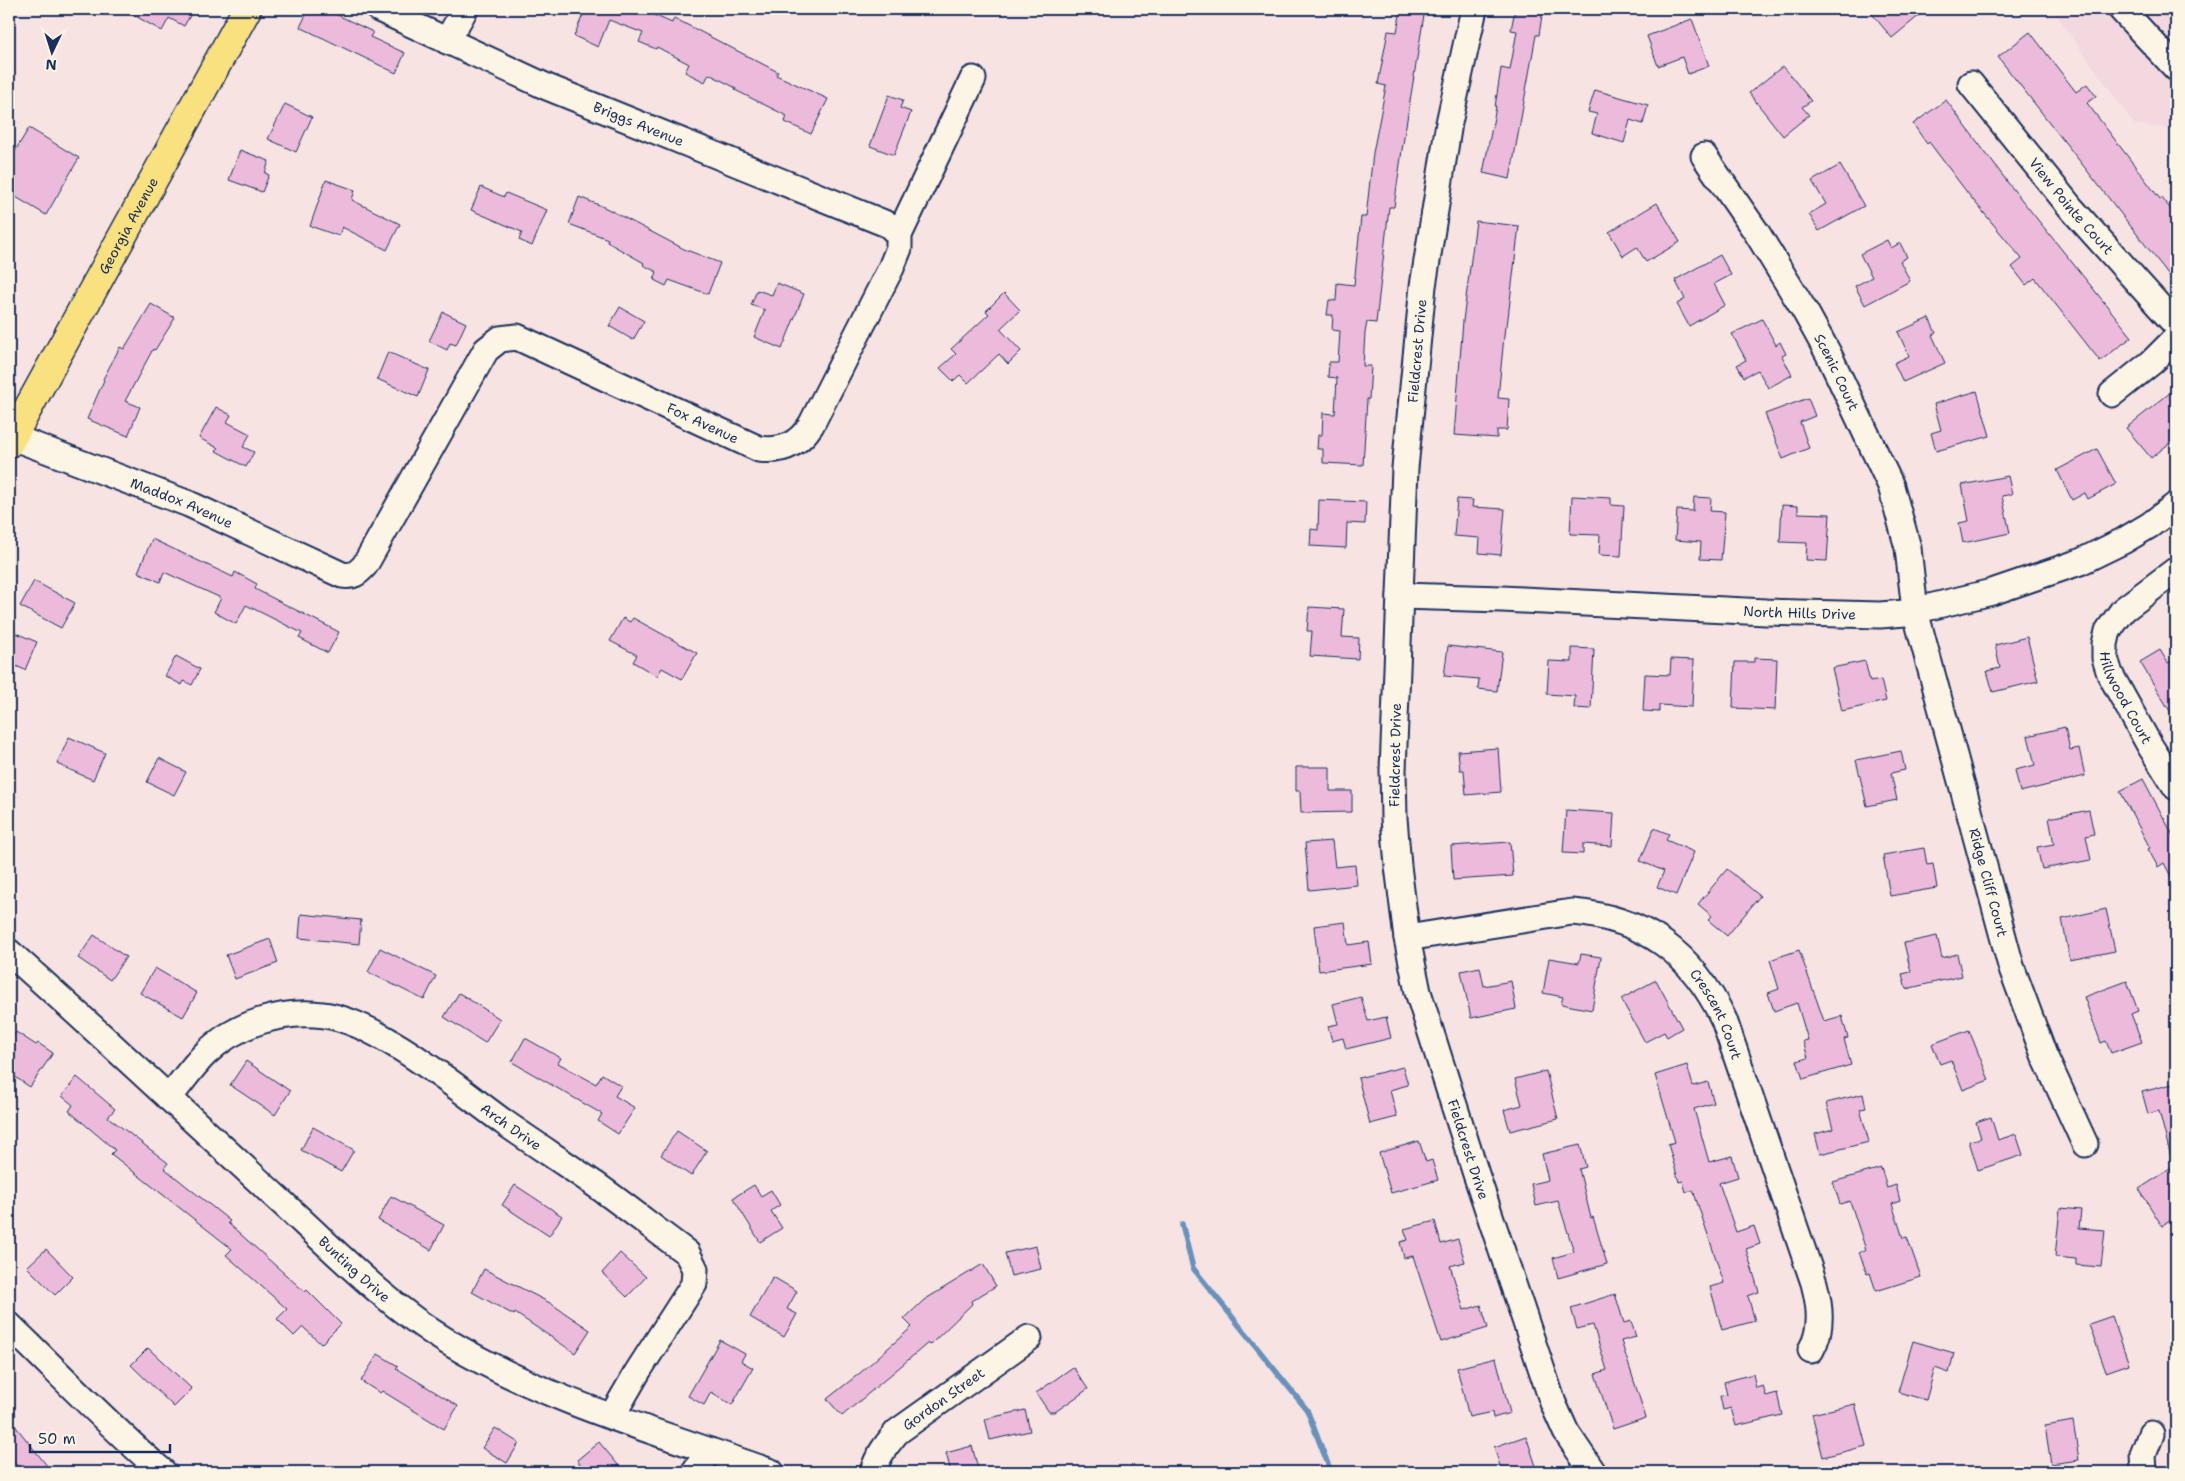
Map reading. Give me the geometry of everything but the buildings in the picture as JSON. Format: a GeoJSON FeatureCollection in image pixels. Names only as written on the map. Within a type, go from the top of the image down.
{"type":"FeatureCollection","features":[{"type":"Feature","properties":{"kind":"main road","name":"Georgia Avenue"},"geometry":{"type":"LineString","coordinates":[[10,440],[243,10]]}},
{"type":"Feature","properties":{"kind":"street","name":"Briggs Avenue"},"geometry":{"type":"LineString","coordinates":[[379,9],[547,87],[889,225],[899,235]]}},
{"type":"Feature","properties":{"kind":"street"},"geometry":{"type":"LineString","coordinates":[[447,41],[465,9]]}},
{"type":"Feature","properties":{"kind":"street","name":"Fieldcrest Drive"},"geometry":{"type":"LineString","coordinates":[[1474,9],[1449,123],[1423,286],[1406,468],[1394,770],[1394,818],[1407,938],[1418,992],[1542,1373],[1566,1432],[1593,1472]]}},
{"type":"Feature","properties":{"kind":"street"},"geometry":{"type":"LineString","coordinates":[[2121,9],[2176,68]]}},
{"type":"Feature","properties":{"kind":"street","name":"Fox Avenue"},"geometry":{"type":"LineString","coordinates":[[348,576],[360,571],[365,565],[486,350],[500,338],[517,337],[759,449],[771,451],[794,444],[803,437],[811,425],[891,268],[899,248],[899,235],[973,79]]}},
{"type":"Feature","properties":{"kind":"street","name":"View Pointe Court"},"geometry":{"type":"LineString","coordinates":[[1970,84],[2071,208],[2176,324]]}},
{"type":"Feature","properties":{"kind":"street","name":"Scenic Court"},"geometry":{"type":"LineString","coordinates":[[1704,156],[1757,233],[1806,312],[1874,447],[1891,486],[1901,516],[1908,548],[1915,611]]}},
{"type":"Feature","properties":{"kind":"street"},"geometry":{"type":"LineString","coordinates":[[2112,394],[2152,362],[2176,338]]}},
{"type":"Feature","properties":{"kind":"street","name":"Maddox Avenue"},"geometry":{"type":"LineString","coordinates":[[10,440],[189,504],[342,575],[348,576]]}},
{"type":"Feature","properties":{"kind":"street","name":"North Hills Drive"},"geometry":{"type":"LineString","coordinates":[[1400,596],[1766,612],[1880,615],[1915,611],[1992,592],[2080,562],[2123,541],[2175,510]]}},
{"type":"Feature","properties":{"kind":"street","name":"Hillwood Court"},"geometry":{"type":"LineString","coordinates":[[2176,570],[2123,610],[2108,631],[2104,644],[2105,658],[2110,674],[2150,746],[2176,787]]}},
{"type":"Feature","properties":{"kind":"street","name":"Ridge Cliff Court"},"geometry":{"type":"LineString","coordinates":[[1915,611],[2010,966],[2044,1055],[2085,1144]]}},
{"type":"Feature","properties":{"kind":"street","name":"Crescent Court"},"geometry":{"type":"LineString","coordinates":[[1407,938],[1572,912],[1611,918],[1631,925],[1650,934],[1687,963],[1714,999],[1724,1020],[1814,1283],[1818,1301],[1819,1326],[1816,1342],[1810,1350]]}},
{"type":"Feature","properties":{"kind":"street","name":"Bunting Drive"},"geometry":{"type":"LineString","coordinates":[[9,952],[346,1262],[413,1319],[448,1342],[496,1368],[571,1402],[771,1472]]}},
{"type":"Feature","properties":{"kind":"street","name":"Arch Drive"},"geometry":{"type":"LineString","coordinates":[[169,1098],[206,1053],[249,1026],[267,1019],[304,1014],[343,1019],[369,1029],[595,1184],[687,1253],[695,1269],[694,1284],[638,1371],[612,1416]]}},
{"type":"Feature","properties":{"kind":"street"},"geometry":{"type":"LineString","coordinates":[[9,1324],[104,1418],[163,1472]]}},
{"type":"Feature","properties":{"kind":"street","name":"Gordon Street"},"geometry":{"type":"LineString","coordinates":[[873,1472],[875,1463],[897,1432],[1029,1338]]}},
{"type":"Feature","properties":{"kind":"street"},"geometry":{"type":"LineString","coordinates":[[2144,1472],[2143,1455],[2150,1434]]}},
{"type":"Feature","properties":{"kind":"street"},"geometry":{"type":"LineString","coordinates":[[694,1472],[710,1451]]}},
{"type":"Feature","properties":{"kind":"shaded area"},"geometry":{"type":"Polygon","coordinates":[[[2052,9],[2176,9],[2176,130],[2134,124],[2052,9]]]}},
{"type":"Feature","properties":{"kind":"waterway"},"geometry":{"type":"LineString","coordinates":[[1182,1224],[1193,1268],[1307,1410],[1331,1472]]}}]}
